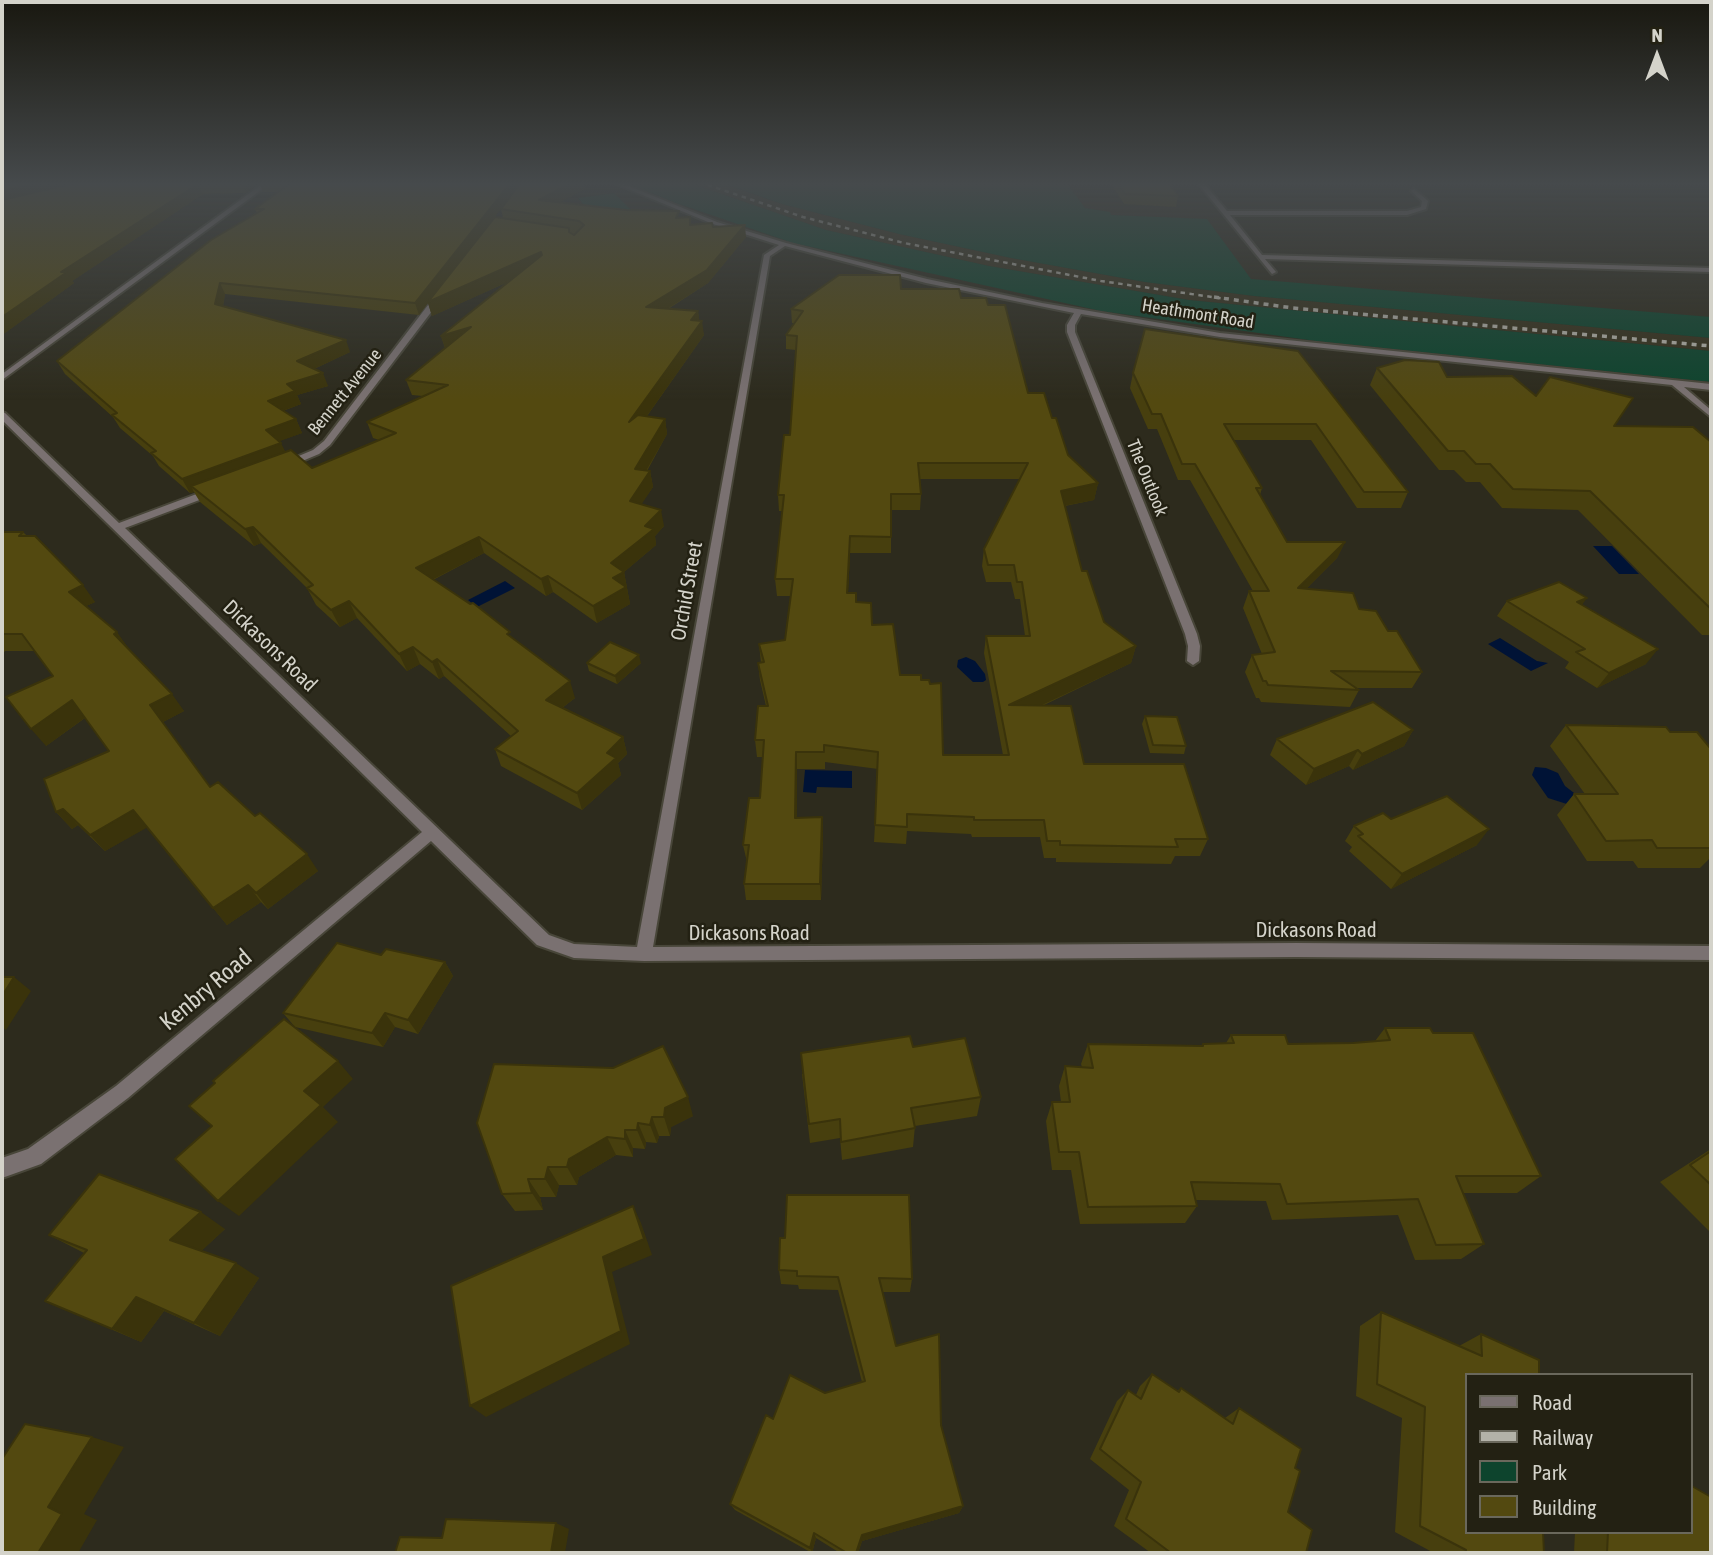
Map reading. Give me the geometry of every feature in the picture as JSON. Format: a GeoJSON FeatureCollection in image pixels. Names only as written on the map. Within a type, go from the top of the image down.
{"type":"FeatureCollection","features":[{"type":"Feature","properties":{"kind":"street"},"geometry":{"type":"LineString","coordinates":[[2,379],[171,255]]}},
{"type":"Feature","properties":{"kind":"street","name":"Orchid Street"},"geometry":{"type":"LineString","coordinates":[[644,954],[768,255]]}},
{"type":"Feature","properties":{"kind":"street","name":"Heathmont Road"},"geometry":{"type":"LineString","coordinates":[[825,255],[926,281],[1220,335],[1711,387]]}},
{"type":"Feature","properties":{"kind":"street"},"geometry":{"type":"LineString","coordinates":[[1258,255],[1272,272]]}},
{"type":"Feature","properties":{"kind":"street"},"geometry":{"type":"LineString","coordinates":[[1260,257],[1711,270]]}},
{"type":"Feature","properties":{"kind":"street","name":"Bennett Avenue"},"geometry":{"type":"LineString","coordinates":[[272,470],[316,452],[327,443],[446,288]]}},
{"type":"Feature","properties":{"kind":"street","name":"The Outlook"},"geometry":{"type":"LineString","coordinates":[[1079,311],[1070,325],[1071,332],[1191,634],[1194,646],[1193,661]]}},
{"type":"Feature","properties":{"kind":"street"},"geometry":{"type":"LineString","coordinates":[[1674,383],[1711,414]]}},
{"type":"Feature","properties":{"kind":"street","name":"Dickasons Road"},"geometry":{"type":"LineString","coordinates":[[2,415],[543,940],[574,951],[644,954],[1296,950],[1711,953]]}},
{"type":"Feature","properties":{"kind":"street"},"geometry":{"type":"LineString","coordinates":[[118,527],[220,489]]}},
{"type":"Feature","properties":{"kind":"street","name":"Kenbry Road"},"geometry":{"type":"LineString","coordinates":[[2,1168],[34,1157],[122,1092],[431,833]]}},
{"type":"Feature","properties":{"kind":"shaded area"},"geometry":{"type":"Polygon","coordinates":[[[937,255],[995,255],[1145,282],[1254,296],[1711,338],[1711,351],[1189,300],[937,255]]]}},
{"type":"Feature","properties":{"kind":"green space"},"geometry":{"type":"Polygon","coordinates":[[[845,255],[937,255],[1189,300],[1711,351],[1711,382],[1316,341],[1101,311],[845,255]]]}},
{"type":"Feature","properties":{"kind":"green space"},"geometry":{"type":"Polygon","coordinates":[[[995,255],[1233,255],[1251,279],[1711,317],[1711,338],[1254,296],[1145,282],[995,255]]]}},
{"type":"Feature","properties":{"kind":"water"},"geometry":{"type":"Polygon","coordinates":[[[1593,546],[1612,546],[1639,574],[1619,574],[1593,546]]]}},
{"type":"Feature","properties":{"kind":"water"},"geometry":{"type":"Polygon","coordinates":[[[505,581],[515,588],[477,607],[468,600],[505,581]]]}},
{"type":"Feature","properties":{"kind":"water"},"geometry":{"type":"Polygon","coordinates":[[[1500,638],[1537,661],[1548,663],[1531,671],[1488,644],[1500,638]]]}},
{"type":"Feature","properties":{"kind":"water"},"geometry":{"type":"Polygon","coordinates":[[[966,657],[975,661],[985,674],[986,680],[973,682],[957,667],[958,660],[966,657]]]}},
{"type":"Feature","properties":{"kind":"water"},"geometry":{"type":"Polygon","coordinates":[[[1535,767],[1558,773],[1565,786],[1578,796],[1570,805],[1548,798],[1532,775],[1535,767]]]}},
{"type":"Feature","properties":{"kind":"water"},"geometry":{"type":"Polygon","coordinates":[[[805,770],[852,771],[852,788],[817,787],[816,793],[803,792],[805,770]]]}},
{"type":"Feature","properties":{"kind":"building"},"geometry":{"type":"Polygon","coordinates":[[[2,255],[88,255],[61,272],[67,272],[2,317],[2,255]]]}},
{"type":"Feature","properties":{"kind":"building"},"geometry":{"type":"Polygon","coordinates":[[[192,255],[453,255],[415,303],[220,283],[215,304],[346,340],[297,361],[323,373],[287,384],[295,391],[268,401],[296,419],[266,430],[281,443],[182,479],[151,453],[156,451],[112,415],[117,413],[57,361],[192,255]]]}},
{"type":"Feature","properties":{"kind":"building"},"geometry":{"type":"Polygon","coordinates":[[[465,255],[535,255],[428,302],[465,255]]]}},
{"type":"Feature","properties":{"kind":"building"},"geometry":{"type":"Polygon","coordinates":[[[542,255],[720,255],[707,270],[646,307],[698,311],[691,320],[702,321],[629,422],[638,415],[665,419],[635,469],[650,471],[630,501],[661,510],[645,526],[654,529],[611,563],[624,572],[613,578],[626,587],[593,606],[548,576],[541,579],[479,537],[416,568],[470,604],[473,603],[510,632],[507,634],[570,681],[546,700],[623,737],[607,753],[616,758],[577,793],[495,749],[518,731],[437,659],[432,662],[413,647],[399,654],[349,601],[331,610],[307,588],[313,585],[253,527],[245,529],[191,486],[291,450],[312,468],[396,433],[367,422],[448,385],[406,380],[471,327],[441,336],[542,255]]]}},
{"type":"Feature","properties":{"kind":"building"},"geometry":{"type":"Polygon","coordinates":[[[839,275],[900,275],[901,289],[959,289],[961,298],[986,298],[988,305],[1005,305],[1028,393],[1044,393],[1052,418],[1056,418],[1068,455],[1098,483],[1061,491],[1082,571],[1087,571],[1104,622],[1136,646],[1009,705],[1071,706],[1084,764],[1184,764],[1208,839],[1175,839],[1178,847],[1060,845],[1060,841],[1047,841],[1044,820],[974,820],[974,817],[907,814],[907,827],[875,825],[878,752],[824,745],[824,752],[796,752],[795,818],[822,817],[820,884],[744,884],[749,845],[743,845],[749,798],[760,798],[764,740],[755,740],[758,706],[768,706],[758,663],[764,662],[759,644],[785,640],[793,579],[775,579],[784,495],[778,495],[784,435],[790,435],[797,336],[786,335],[803,311],[791,309],[839,275]],[[918,463],[921,494],[891,494],[891,537],[850,536],[847,593],[856,593],[856,602],[871,603],[872,625],[893,624],[900,675],[921,675],[921,680],[929,680],[930,684],[941,683],[943,755],[1009,755],[986,636],[1030,636],[1022,582],[1017,582],[1014,565],[988,565],[984,549],[1028,463],[918,463]]]}},
{"type":"Feature","properties":{"kind":"building"},"geometry":{"type":"Polygon","coordinates":[[[1145,329],[1298,351],[1408,492],[1364,492],[1316,424],[1224,424],[1262,488],[1256,488],[1287,542],[1345,542],[1298,588],[1353,593],[1359,609],[1376,611],[1388,631],[1397,631],[1422,672],[1331,671],[1359,690],[1268,685],[1263,681],[1252,655],[1275,652],[1249,591],[1269,591],[1195,464],[1182,464],[1161,414],[1152,414],[1133,373],[1145,329]]]}},
{"type":"Feature","properties":{"kind":"building"},"geometry":{"type":"Polygon","coordinates":[[[1405,360],[1439,362],[1447,377],[1512,376],[1536,396],[1550,377],[1633,398],[1614,426],[1693,427],[1711,442],[1711,609],[1590,491],[1513,489],[1490,464],[1476,464],[1464,451],[1448,451],[1377,368],[1405,360]]]}},
{"type":"Feature","properties":{"kind":"building"},"geometry":{"type":"Polygon","coordinates":[[[2,532],[23,532],[19,536],[35,536],[83,585],[69,592],[117,632],[114,634],[172,694],[150,705],[210,787],[218,782],[255,816],[260,813],[307,854],[256,893],[248,885],[213,908],[133,810],[90,835],[63,809],[56,812],[44,779],[109,751],[72,700],[31,729],[6,697],[53,676],[22,634],[2,634],[2,532]]]}},
{"type":"Feature","properties":{"kind":"building"},"geometry":{"type":"Polygon","coordinates":[[[1559,582],[1587,598],[1577,602],[1658,649],[1609,673],[1576,652],[1585,649],[1507,601],[1559,582]]]}},
{"type":"Feature","properties":{"kind":"building"},"geometry":{"type":"Polygon","coordinates":[[[610,642],[639,655],[615,676],[587,663],[610,642]]]}},
{"type":"Feature","properties":{"kind":"building"},"geometry":{"type":"Polygon","coordinates":[[[1373,702],[1413,730],[1362,754],[1358,750],[1314,769],[1277,739],[1373,702]]]}},
{"type":"Feature","properties":{"kind":"building"},"geometry":{"type":"Polygon","coordinates":[[[1145,716],[1177,717],[1186,746],[1153,745],[1145,716]]]}},
{"type":"Feature","properties":{"kind":"building"},"geometry":{"type":"Polygon","coordinates":[[[1566,725],[1666,727],[1670,732],[1697,732],[1711,749],[1711,848],[1657,848],[1652,840],[1606,841],[1574,794],[1618,794],[1566,725]]]}},
{"type":"Feature","properties":{"kind":"building"},"geometry":{"type":"Polygon","coordinates":[[[1447,796],[1489,829],[1402,874],[1358,836],[1363,834],[1354,826],[1383,813],[1391,819],[1447,796]]]}},
{"type":"Feature","properties":{"kind":"building"},"geometry":{"type":"Polygon","coordinates":[[[337,943],[381,955],[386,949],[445,962],[408,1020],[385,1013],[372,1033],[283,1013],[337,943]]]}},
{"type":"Feature","properties":{"kind":"building"},"geometry":{"type":"Polygon","coordinates":[[[2,977],[14,977],[2,996],[2,977]]]}},
{"type":"Feature","properties":{"kind":"building"},"geometry":{"type":"Polygon","coordinates":[[[284,1019],[338,1061],[304,1091],[321,1105],[218,1201],[175,1159],[212,1126],[189,1106],[215,1083],[213,1081],[284,1019]]]}},
{"type":"Feature","properties":{"kind":"building"},"geometry":{"type":"Polygon","coordinates":[[[1385,1028],[1430,1028],[1433,1033],[1473,1033],[1541,1176],[1456,1176],[1484,1244],[1436,1245],[1418,1199],[1287,1204],[1280,1184],[1191,1182],[1197,1206],[1088,1207],[1079,1152],[1059,1152],[1052,1102],[1070,1102],[1065,1066],[1093,1068],[1088,1044],[1203,1046],[1234,1043],[1231,1035],[1285,1035],[1288,1044],[1353,1043],[1390,1040],[1385,1028]]]}},
{"type":"Feature","properties":{"kind":"building"},"geometry":{"type":"Polygon","coordinates":[[[910,1036],[913,1047],[965,1038],[981,1097],[911,1108],[915,1128],[841,1142],[840,1119],[809,1124],[801,1053],[910,1036]]]}},
{"type":"Feature","properties":{"kind":"building"},"geometry":{"type":"Polygon","coordinates":[[[663,1046],[688,1097],[665,1108],[664,1117],[652,1117],[650,1125],[638,1123],[637,1130],[625,1130],[625,1139],[607,1137],[569,1159],[567,1167],[548,1167],[545,1179],[528,1179],[532,1193],[502,1194],[477,1123],[494,1064],[613,1068],[663,1046]]]}},
{"type":"Feature","properties":{"kind":"building"},"geometry":{"type":"Polygon","coordinates":[[[1711,1151],[1711,1185],[1690,1165],[1711,1151]]]}},
{"type":"Feature","properties":{"kind":"building"},"geometry":{"type":"Polygon","coordinates":[[[99,1174],[201,1212],[170,1240],[236,1263],[194,1323],[136,1297],[112,1329],[45,1301],[87,1250],[49,1235],[99,1174]]]}},
{"type":"Feature","properties":{"kind":"building"},"geometry":{"type":"Polygon","coordinates":[[[787,1195],[909,1195],[912,1279],[879,1278],[896,1346],[939,1334],[941,1425],[963,1506],[862,1535],[856,1553],[847,1553],[814,1533],[810,1548],[730,1504],[766,1415],[773,1419],[790,1375],[825,1393],[865,1381],[838,1277],[797,1276],[797,1271],[779,1270],[780,1238],[785,1238],[787,1195]]]}},
{"type":"Feature","properties":{"kind":"building"},"geometry":{"type":"Polygon","coordinates":[[[633,1206],[644,1239],[603,1257],[621,1331],[470,1406],[451,1286],[633,1206]]]}},
{"type":"Feature","properties":{"kind":"building"},"geometry":{"type":"Polygon","coordinates":[[[1381,1312],[1482,1356],[1481,1334],[1539,1360],[1539,1373],[1464,1373],[1464,1534],[1543,1534],[1544,1553],[1466,1553],[1466,1550],[1420,1526],[1425,1407],[1377,1384],[1381,1312]]]}},
{"type":"Feature","properties":{"kind":"building"},"geometry":{"type":"Polygon","coordinates":[[[1152,1374],[1179,1392],[1181,1388],[1233,1424],[1239,1408],[1301,1449],[1295,1468],[1300,1471],[1288,1512],[1312,1530],[1306,1553],[1171,1553],[1126,1519],[1141,1482],[1100,1449],[1128,1390],[1141,1399],[1152,1374]]]}},
{"type":"Feature","properties":{"kind":"building"},"geometry":{"type":"Polygon","coordinates":[[[25,1424],[92,1437],[48,1507],[62,1514],[38,1553],[2,1553],[2,1459],[25,1424]]]}},
{"type":"Feature","properties":{"kind":"building"},"geometry":{"type":"Polygon","coordinates":[[[1692,1486],[1711,1497],[1711,1553],[1607,1553],[1608,1534],[1692,1534],[1692,1486]]]}},
{"type":"Feature","properties":{"kind":"building"},"geometry":{"type":"Polygon","coordinates":[[[446,1519],[556,1523],[551,1553],[395,1553],[400,1537],[442,1538],[446,1519]]]}},
{"type":"Feature","properties":{"kind":"railway"},"geometry":{"type":"LineString","coordinates":[[964,255],[1101,281],[1226,299]]}},
{"type":"Feature","properties":{"kind":"railway"},"geometry":{"type":"LineString","coordinates":[[1214,297],[1293,308],[1711,346]]}}]}
